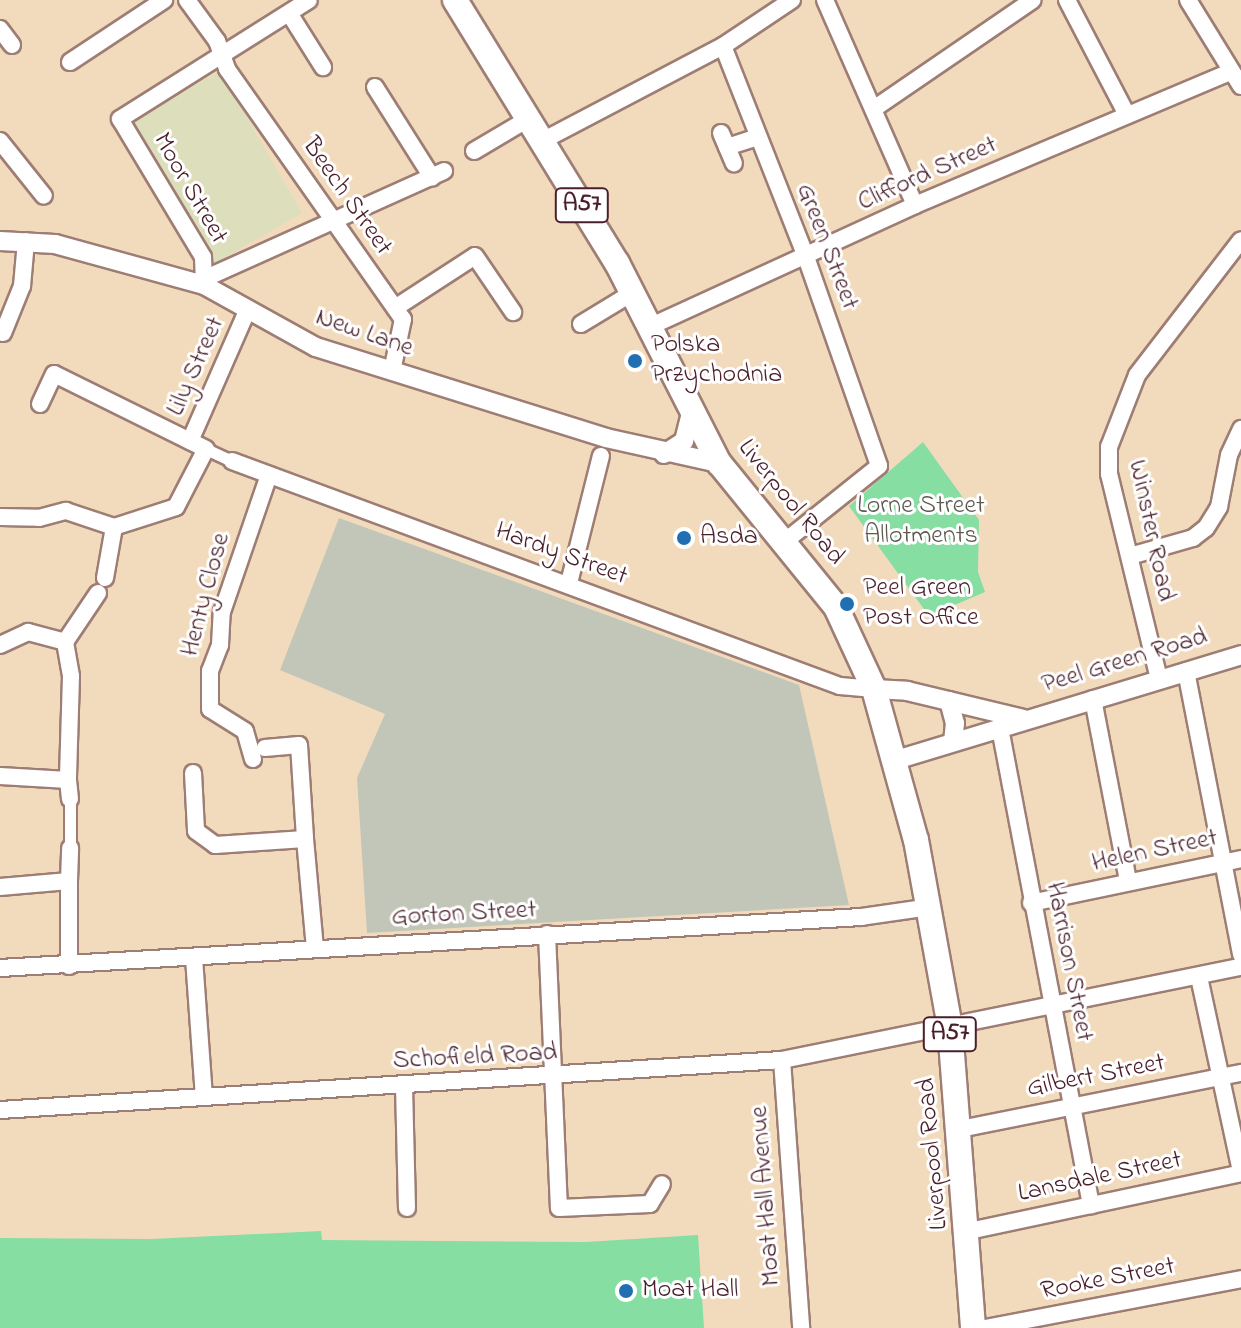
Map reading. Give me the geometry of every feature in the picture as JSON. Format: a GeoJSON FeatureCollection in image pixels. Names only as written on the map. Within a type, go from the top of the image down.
{"type":"FeatureCollection","features":[{"type":"Feature","properties":{"kind":"main road","name":"Liverpool Road"},"geometry":{"type":"LineString","coordinates":[[455,0],[632,293],[719,463],[836,607],[874,689],[896,760],[930,907],[950,1028],[969,1231],[973,1328]]}},
{"type":"Feature","properties":{"kind":"street"},"geometry":{"type":"LineString","coordinates":[[70,62],[164,0]]}},
{"type":"Feature","properties":{"kind":"street","name":"Beech Street"},"geometry":{"type":"LineString","coordinates":[[187,0],[405,326],[392,371]]}},
{"type":"Feature","properties":{"kind":"street"},"geometry":{"type":"LineString","coordinates":[[222,55],[309,0]]}},
{"type":"Feature","properties":{"kind":"street"},"geometry":{"type":"LineString","coordinates":[[542,141],[723,46],[792,0]]}},
{"type":"Feature","properties":{"kind":"street"},"geometry":{"type":"LineString","coordinates":[[825,0],[915,205]]}},
{"type":"Feature","properties":{"kind":"street"},"geometry":{"type":"LineString","coordinates":[[875,108],[1033,0]]}},
{"type":"Feature","properties":{"kind":"street"},"geometry":{"type":"LineString","coordinates":[[1067,0],[1127,115]]}},
{"type":"Feature","properties":{"kind":"street"},"geometry":{"type":"LineString","coordinates":[[1188,0],[1241,86]]}},
{"type":"Feature","properties":{"kind":"street"},"geometry":{"type":"LineString","coordinates":[[289,13],[323,67]]}},
{"type":"Feature","properties":{"kind":"street"},"geometry":{"type":"LineString","coordinates":[[0,29],[12,45]]}},
{"type":"Feature","properties":{"kind":"street","name":"Green Street"},"geometry":{"type":"LineString","coordinates":[[723,46],[806,257],[879,466],[784,542]]}},
{"type":"Feature","properties":{"kind":"street","name":"Moor Street"},"geometry":{"type":"LineString","coordinates":[[205,281],[203,257],[120,119],[222,55]]}},
{"type":"Feature","properties":{"kind":"street","name":"Clifford Street"},"geometry":{"type":"LineString","coordinates":[[649,327],[915,205],[1230,72]]}},
{"type":"Feature","properties":{"kind":"street"},"geometry":{"type":"LineString","coordinates":[[205,281],[438,174],[380,106],[375,87]]}},
{"type":"Feature","properties":{"kind":"street"},"geometry":{"type":"LineString","coordinates":[[474,151],[528,119]]}},
{"type":"Feature","properties":{"kind":"street"},"geometry":{"type":"LineString","coordinates":[[727,148],[757,137]]}},
{"type":"Feature","properties":{"kind":"street"},"geometry":{"type":"LineString","coordinates":[[0,141],[44,196]]}},
{"type":"Feature","properties":{"kind":"street","name":"Winster Road"},"geometry":{"type":"LineString","coordinates":[[1159,679],[1109,474],[1109,447],[1116,422],[1137,375],[1234,262],[1241,240]]}},
{"type":"Feature","properties":{"kind":"street","name":"New Lane"},"geometry":{"type":"LineString","coordinates":[[0,241],[55,244],[205,281],[247,311],[316,347],[603,447],[719,463]]}},
{"type":"Feature","properties":{"kind":"street"},"geometry":{"type":"LineString","coordinates":[[3,333],[22,286],[26,241]]}},
{"type":"Feature","properties":{"kind":"street"},"geometry":{"type":"LineString","coordinates":[[395,308],[475,256],[513,312]]}},
{"type":"Feature","properties":{"kind":"street"},"geometry":{"type":"LineString","coordinates":[[581,324],[632,293]]}},
{"type":"Feature","properties":{"kind":"street","name":"Lily Street"},"geometry":{"type":"LineString","coordinates":[[190,441],[247,311]]}},
{"type":"Feature","properties":{"kind":"street"},"geometry":{"type":"LineString","coordinates":[[40,404],[54,374],[232,461]]}},
{"type":"Feature","properties":{"kind":"street"},"geometry":{"type":"LineString","coordinates":[[664,454],[684,441],[691,413]]}},
{"type":"Feature","properties":{"kind":"street"},"geometry":{"type":"LineString","coordinates":[[1130,556],[1193,538],[1206,528],[1219,507],[1229,455],[1241,429]]}},
{"type":"Feature","properties":{"kind":"street"},"geometry":{"type":"LineString","coordinates":[[569,583],[603,447]]}},
{"type":"Feature","properties":{"kind":"street"},"geometry":{"type":"LineString","coordinates":[[0,517],[39,518],[66,511],[114,527],[176,507],[206,449]]}},
{"type":"Feature","properties":{"kind":"street","name":"Hardy Street"},"geometry":{"type":"LineString","coordinates":[[232,461],[569,583],[840,686],[874,689]]}},
{"type":"Feature","properties":{"kind":"street","name":"Henty Close"},"geometry":{"type":"LineString","coordinates":[[269,475],[222,612],[220,645],[210,671],[210,709],[245,731],[259,753],[299,745],[305,839]]}},
{"type":"Feature","properties":{"kind":"street"},"geometry":{"type":"LineString","coordinates":[[69,966],[71,676],[65,642],[102,586],[114,527]]}},
{"type":"Feature","properties":{"kind":"street"},"geometry":{"type":"LineString","coordinates":[[0,645],[28,632],[65,642]]}},
{"type":"Feature","properties":{"kind":"street","name":"Peel Green Road"},"geometry":{"type":"LineString","coordinates":[[896,760],[1241,655]]}},
{"type":"Feature","properties":{"kind":"street"},"geometry":{"type":"LineString","coordinates":[[1186,671],[1241,955]]}},
{"type":"Feature","properties":{"kind":"street","name":"Peel Green Road"},"geometry":{"type":"LineString","coordinates":[[874,689],[949,701],[1024,719]]}},
{"type":"Feature","properties":{"kind":"street"},"geometry":{"type":"LineString","coordinates":[[1093,699],[1128,881]]}},
{"type":"Feature","properties":{"kind":"street"},"geometry":{"type":"LineString","coordinates":[[949,701],[955,723],[953,742]]}},
{"type":"Feature","properties":{"kind":"street","name":"Harrison Street"},"geometry":{"type":"LineString","coordinates":[[1000,728],[1091,1205]]}},
{"type":"Feature","properties":{"kind":"street"},"geometry":{"type":"LineString","coordinates":[[193,773],[196,831],[215,845],[305,839],[315,948]]}},
{"type":"Feature","properties":{"kind":"street"},"geometry":{"type":"LineString","coordinates":[[0,776],[68,780]]}},
{"type":"Feature","properties":{"kind":"street","name":"Helen Street"},"geometry":{"type":"LineString","coordinates":[[1031,903],[1241,859]]}},
{"type":"Feature","properties":{"kind":"street"},"geometry":{"type":"LineString","coordinates":[[0,887],[69,881]]}},
{"type":"Feature","properties":{"kind":"street","name":"Gorton Street"},"geometry":{"type":"LineString","coordinates":[[0,968],[861,917],[930,907]]}},
{"type":"Feature","properties":{"kind":"street"},"geometry":{"type":"LineString","coordinates":[[547,934],[559,1208],[650,1204],[662,1184]]}},
{"type":"Feature","properties":{"kind":"street"},"geometry":{"type":"LineString","coordinates":[[194,958],[204,1097]]}},
{"type":"Feature","properties":{"kind":"street","name":"Schofield Road"},"geometry":{"type":"LineString","coordinates":[[0,1110],[555,1078],[782,1060],[1241,967]]}},
{"type":"Feature","properties":{"kind":"street"},"geometry":{"type":"LineString","coordinates":[[1199,977],[1241,1172]]}},
{"type":"Feature","properties":{"kind":"street","name":"Moat Hall Avenue"},"geometry":{"type":"LineString","coordinates":[[782,1060],[801,1328]]}},
{"type":"Feature","properties":{"kind":"street","name":"Gilbert Street"},"geometry":{"type":"LineString","coordinates":[[960,1129],[1241,1073]]}},
{"type":"Feature","properties":{"kind":"street"},"geometry":{"type":"LineString","coordinates":[[404,1086],[407,1208]]}},
{"type":"Feature","properties":{"kind":"street","name":"Lansdale Street"},"geometry":{"type":"LineString","coordinates":[[969,1231],[1241,1172]]}},
{"type":"Feature","properties":{"kind":"street","name":"Rooke Street"},"geometry":{"type":"LineString","coordinates":[[985,1328],[1241,1279]]}},
{"type":"Feature","properties":{"kind":"shaded area"},"geometry":{"type":"Polygon","coordinates":[[[220,71],[302,213],[211,266],[129,124],[220,71]]]}},
{"type":"Feature","properties":{"kind":"shaded area"},"geometry":{"type":"Polygon","coordinates":[[[339,518],[799,685],[849,905],[367,933],[357,778],[385,714],[280,670],[339,518]]]}},
{"type":"Feature","properties":{"kind":"green space","name":"Lorne Street Allotments"},"geometry":{"type":"Polygon","coordinates":[[[923,442],[979,520],[978,572],[985,592],[929,616],[849,506],[923,442]]]}},
{"type":"Feature","properties":{"kind":"green space"},"geometry":{"type":"Polygon","coordinates":[[[321,1231],[322,1240],[586,1242],[698,1235],[704,1328],[0,1328],[0,1238],[151,1239],[321,1231]]]}},
{"type":"Feature","properties":{"kind":"place","name":"Polska Przychodnia"},"geometry":{"type":"Point","coordinates":[635,361]}},
{"type":"Feature","properties":{"kind":"place","name":"Asda"},"geometry":{"type":"Point","coordinates":[684,538]}},
{"type":"Feature","properties":{"kind":"place","name":"Peel Green Post Office"},"geometry":{"type":"Point","coordinates":[847,604]}},
{"type":"Feature","properties":{"kind":"place","name":"Moat Hall"},"geometry":{"type":"Point","coordinates":[626,1291]}}]}
